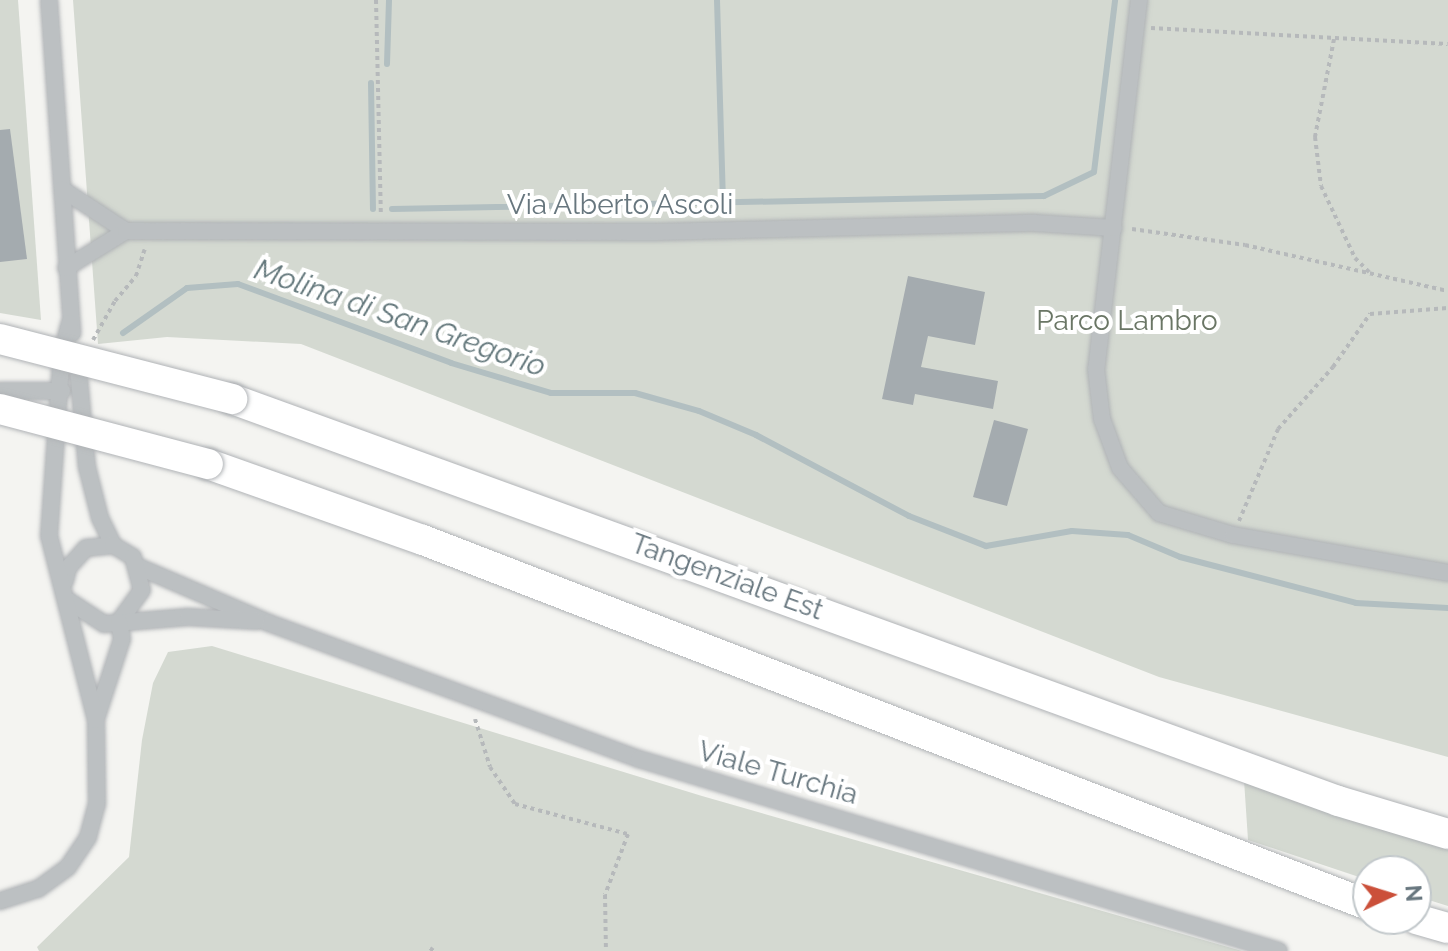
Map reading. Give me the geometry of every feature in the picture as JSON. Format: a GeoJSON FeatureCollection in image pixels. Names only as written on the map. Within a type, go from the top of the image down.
{"type":"FeatureCollection","features":[{"type":"Feature","properties":{"kind":"highway","name":"Tangenziale Est"},"geometry":{"type":"LineString","coordinates":[[0,339],[232,399],[1338,801],[1448,834]]}},
{"type":"Feature","properties":{"kind":"highway"},"geometry":{"type":"LineString","coordinates":[[0,409],[208,464],[423,540],[1352,899]]}},
{"type":"Feature","properties":{"kind":"street"},"geometry":{"type":"LineString","coordinates":[[49,0],[70,323],[87,467],[100,518],[113,545],[139,567],[142,590],[119,622],[122,639],[96,720]]}},
{"type":"Feature","properties":{"kind":"street"},"geometry":{"type":"LineString","coordinates":[[1139,0],[1096,369],[1102,419],[1120,468],[1159,513],[1233,535],[1448,573]]}},
{"type":"Feature","properties":{"kind":"street"},"geometry":{"type":"LineString","coordinates":[[62,189],[126,231],[66,268]]}},
{"type":"Feature","properties":{"kind":"street","name":"Via Alberto Ascoli"},"geometry":{"type":"LineString","coordinates":[[126,231],[656,232],[1035,223],[1114,228]]}},
{"type":"Feature","properties":{"kind":"street"},"geometry":{"type":"LineString","coordinates":[[65,581],[52,562],[49,516],[62,391],[62,352],[70,323]]}},
{"type":"Feature","properties":{"kind":"street"},"geometry":{"type":"LineString","coordinates":[[0,391],[62,391]]}},
{"type":"Feature","properties":{"kind":"street"},"geometry":{"type":"LineString","coordinates":[[0,901],[54,879],[85,844],[98,796],[96,720],[65,581],[68,568],[86,548],[113,545]]}},
{"type":"Feature","properties":{"kind":"street","name":"Viale Turchia"},"geometry":{"type":"LineString","coordinates":[[139,567],[269,623],[460,696],[639,759],[1279,951]]}},
{"type":"Feature","properties":{"kind":"street"},"geometry":{"type":"LineString","coordinates":[[68,600],[92,621],[119,622]]}},
{"type":"Feature","properties":{"kind":"street","name":"Viale Turchia"},"geometry":{"type":"LineString","coordinates":[[119,622],[188,617],[269,623]]}},
{"type":"Feature","properties":{"kind":"path"},"geometry":{"type":"LineString","coordinates":[[376,0],[382,231]]}},
{"type":"Feature","properties":{"kind":"path"},"geometry":{"type":"LineString","coordinates":[[1136,27],[1448,44]]}},
{"type":"Feature","properties":{"kind":"path"},"geometry":{"type":"LineString","coordinates":[[1334,39],[1315,137],[1321,186],[1355,258],[1370,273]]}},
{"type":"Feature","properties":{"kind":"path"},"geometry":{"type":"LineString","coordinates":[[1114,228],[1193,235],[1448,291]]}},
{"type":"Feature","properties":{"kind":"path"},"geometry":{"type":"LineString","coordinates":[[88,349],[115,301],[136,276],[147,231]]}},
{"type":"Feature","properties":{"kind":"path"},"geometry":{"type":"LineString","coordinates":[[1233,535],[1278,429],[1333,367],[1370,314],[1448,308]]}},
{"type":"Feature","properties":{"kind":"path"},"geometry":{"type":"LineString","coordinates":[[460,696],[473,713],[490,767],[515,804],[628,834],[605,895],[606,951]]}},
{"type":"Feature","properties":{"kind":"green space"},"geometry":{"type":"Polygon","coordinates":[[[0,0],[18,0],[41,320],[0,313],[0,0]]]}},
{"type":"Feature","properties":{"kind":"green space","name":"Parco Lambro"},"geometry":{"type":"Polygon","coordinates":[[[73,0],[1448,0],[1448,757],[1159,677],[301,344],[167,337],[98,344],[73,0]]]}},
{"type":"Feature","properties":{"kind":"green space"},"geometry":{"type":"Polygon","coordinates":[[[212,646],[702,796],[1242,951],[39,951],[37,947],[129,857],[142,740],[153,683],[168,652],[212,646]]]}},
{"type":"Feature","properties":{"kind":"green space"},"geometry":{"type":"Polygon","coordinates":[[[1244,780],[1448,846],[1448,906],[1432,901],[1432,855],[1352,855],[1352,875],[1248,840],[1244,780]]]}},
{"type":"Feature","properties":{"kind":"building"},"geometry":{"type":"Polygon","coordinates":[[[10,129],[27,259],[0,262],[0,130],[10,129]]]}},
{"type":"Feature","properties":{"kind":"building"},"geometry":{"type":"Polygon","coordinates":[[[908,276],[985,292],[975,345],[928,336],[921,367],[998,381],[993,409],[915,394],[913,405],[882,399],[908,276]]]}},
{"type":"Feature","properties":{"kind":"building"},"geometry":{"type":"Polygon","coordinates":[[[994,420],[1028,429],[1007,506],[973,497],[994,420]]]}},
{"type":"Feature","properties":{"kind":"waterway"},"geometry":{"type":"LineString","coordinates":[[387,64],[389,0]]}},
{"type":"Feature","properties":{"kind":"waterway"},"geometry":{"type":"LineString","coordinates":[[717,0],[723,202]]}},
{"type":"Feature","properties":{"kind":"waterway"},"geometry":{"type":"LineString","coordinates":[[392,209],[1044,196],[1094,172],[1115,0]]}},
{"type":"Feature","properties":{"kind":"waterway"},"geometry":{"type":"LineString","coordinates":[[371,83],[373,209]]}},
{"type":"Feature","properties":{"kind":"waterway","name":"Molina di San Gregorio"},"geometry":{"type":"LineString","coordinates":[[123,333],[187,288],[238,284],[451,363],[551,393],[635,393],[699,411],[756,435],[909,516],[986,546],[1072,531],[1128,535],[1180,557],[1356,603],[1448,608]]}}]}
